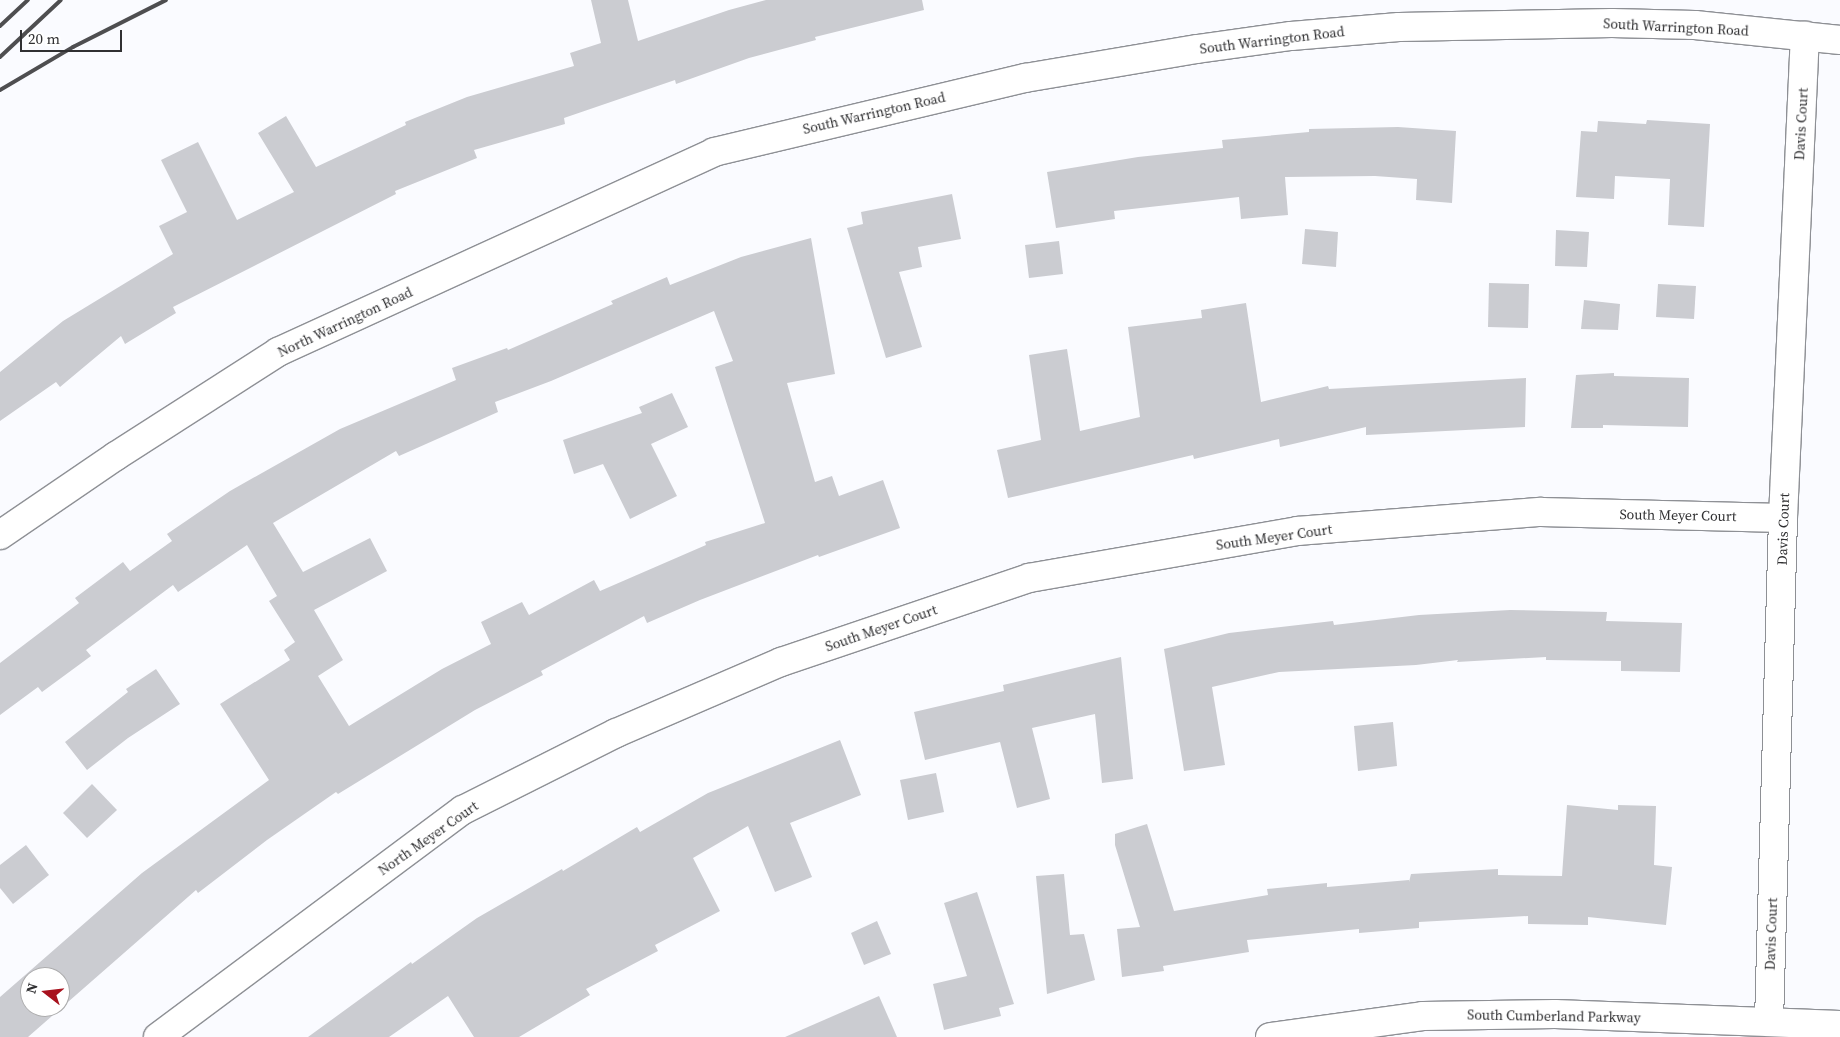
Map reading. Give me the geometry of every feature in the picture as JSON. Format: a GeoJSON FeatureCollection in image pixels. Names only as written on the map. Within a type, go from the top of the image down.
{"type":"FeatureCollection","features":[{"type":"Feature","properties":{"kind":"street","name":"South Warrington Road"},"geometry":{"type":"LineString","coordinates":[[714,152],[1025,78],[1197,49],[1292,36],[1399,27],[1612,23],[1695,26],[1840,40]]}},
{"type":"Feature","properties":{"kind":"street","name":"Davis Court"},"geometry":{"type":"LineString","coordinates":[[1769,1022],[1783,518],[1805,36]]}},
{"type":"Feature","properties":{"kind":"street","name":"North Warrington Road"},"geometry":{"type":"LineString","coordinates":[[0,535],[116,456],[278,352],[714,152]]}},
{"type":"Feature","properties":{"kind":"street","name":"South Meyer Court"},"geometry":{"type":"LineString","coordinates":[[781,662],[1029,578],[1297,530],[1541,512],[1783,518]]}},
{"type":"Feature","properties":{"kind":"street","name":"North Meyer Court"},"geometry":{"type":"LineString","coordinates":[[158,1037],[464,810],[616,733],[781,662]]}},
{"type":"Feature","properties":{"kind":"street","name":"South Cumberland Parkway"},"geometry":{"type":"LineString","coordinates":[[1270,1037],[1423,1016],[1555,1014],[1840,1025]]}},
{"type":"Feature","properties":{"kind":"building"},"geometry":{"type":"Polygon","coordinates":[[[591,0],[628,0],[638,41],[729,10],[766,0],[922,0],[924,10],[815,37],[816,40],[749,58],[676,84],[675,80],[564,118],[565,124],[474,150],[477,158],[395,191],[396,194],[173,307],[176,313],[125,344],[121,336],[60,387],[56,382],[0,421],[0,372],[63,321],[173,254],[159,226],[187,212],[161,160],[198,142],[237,220],[294,192],[258,133],[286,116],[316,167],[406,125],[405,122],[467,97],[574,66],[570,53],[601,43],[591,0]]]}},
{"type":"Feature","properties":{"kind":"building"},"geometry":{"type":"Polygon","coordinates":[[[1647,120],[1710,124],[1704,227],[1668,225],[1670,179],[1615,176],[1614,199],[1576,197],[1581,131],[1597,132],[1598,121],[1646,124],[1647,120]]]}},
{"type":"Feature","properties":{"kind":"building"},"geometry":{"type":"Polygon","coordinates":[[[1398,127],[1456,131],[1452,203],[1416,200],[1417,179],[1375,176],[1285,177],[1288,215],[1241,219],[1239,197],[1114,211],[1115,219],[1056,228],[1047,172],[1138,157],[1223,148],[1222,140],[1309,132],[1309,129],[1398,127]]]}},
{"type":"Feature","properties":{"kind":"building"},"geometry":{"type":"Polygon","coordinates":[[[952,194],[961,239],[918,247],[922,267],[899,272],[922,347],[886,358],[847,228],[863,224],[861,212],[952,194]]]}},
{"type":"Feature","properties":{"kind":"building"},"geometry":{"type":"Polygon","coordinates":[[[1305,229],[1338,232],[1336,267],[1302,264],[1305,229]]]}},
{"type":"Feature","properties":{"kind":"building"},"geometry":{"type":"Polygon","coordinates":[[[1556,230],[1589,232],[1587,267],[1555,266],[1556,230]]]}},
{"type":"Feature","properties":{"kind":"building"},"geometry":{"type":"Polygon","coordinates":[[[811,238],[835,374],[787,383],[815,482],[832,476],[839,496],[883,480],[900,528],[819,557],[818,555],[700,600],[647,623],[644,616],[541,671],[543,675],[475,710],[338,794],[336,792],[267,840],[198,893],[196,890],[70,1000],[70,967],[34,967],[142,873],[269,780],[220,704],[290,660],[284,650],[295,642],[269,601],[277,596],[247,545],[178,592],[173,585],[86,650],[91,656],[42,692],[38,687],[0,715],[0,663],[79,603],[75,598],[123,562],[130,571],[172,541],[167,534],[230,491],[340,429],[456,380],[452,368],[507,348],[508,350],[613,304],[611,301],[667,277],[670,285],[741,257],[811,238]],[[714,311],[551,381],[495,402],[498,412],[399,456],[396,451],[273,523],[303,572],[370,538],[387,571],[314,610],[343,660],[318,676],[349,726],[442,669],[491,644],[481,622],[522,602],[529,615],[594,580],[600,591],[706,545],[705,542],[765,523],[715,367],[733,361],[714,311]]]}},
{"type":"Feature","properties":{"kind":"building"},"geometry":{"type":"Polygon","coordinates":[[[1059,241],[1063,274],[1029,278],[1025,245],[1059,241]]]}},
{"type":"Feature","properties":{"kind":"building"},"geometry":{"type":"Polygon","coordinates":[[[1489,283],[1529,284],[1528,328],[1488,327],[1489,283]]]}},
{"type":"Feature","properties":{"kind":"building"},"geometry":{"type":"Polygon","coordinates":[[[1658,284],[1696,286],[1694,319],[1656,317],[1658,284]]]}},
{"type":"Feature","properties":{"kind":"building"},"geometry":{"type":"Polygon","coordinates":[[[1584,300],[1620,304],[1618,330],[1581,329],[1584,300]]]}},
{"type":"Feature","properties":{"kind":"building"},"geometry":{"type":"Polygon","coordinates":[[[1246,303],[1261,402],[1328,386],[1329,389],[1526,378],[1525,427],[1366,435],[1366,427],[1280,447],[1279,439],[1194,459],[1193,455],[1008,498],[997,450],[1041,440],[1029,355],[1067,349],[1080,431],[1140,417],[1128,327],[1202,318],[1201,310],[1246,303]]]}},
{"type":"Feature","properties":{"kind":"building"},"geometry":{"type":"Polygon","coordinates":[[[1614,373],[1614,376],[1689,378],[1688,427],[1603,425],[1603,428],[1571,428],[1576,375],[1614,373]]]}},
{"type":"Feature","properties":{"kind":"building"},"geometry":{"type":"Polygon","coordinates":[[[672,393],[688,427],[651,444],[677,496],[630,519],[603,464],[574,474],[563,440],[642,413],[639,407],[672,393]]]}},
{"type":"Feature","properties":{"kind":"building"},"geometry":{"type":"Polygon","coordinates":[[[1510,610],[1607,612],[1606,621],[1682,623],[1680,672],[1621,671],[1621,661],[1546,660],[1546,657],[1457,662],[1458,660],[1416,665],[1279,672],[1212,687],[1225,765],[1184,771],[1164,649],[1229,633],[1333,621],[1334,625],[1419,615],[1510,610]]]}},
{"type":"Feature","properties":{"kind":"building"},"geometry":{"type":"Polygon","coordinates":[[[1121,657],[1133,779],[1102,783],[1095,714],[1032,728],[1050,799],[1017,808],[1000,742],[925,760],[914,712],[1004,691],[1003,685],[1121,657]]]}},
{"type":"Feature","properties":{"kind":"building"},"geometry":{"type":"Polygon","coordinates":[[[156,669],[180,704],[128,738],[87,770],[65,742],[128,692],[126,689],[156,669]]]}},
{"type":"Feature","properties":{"kind":"building"},"geometry":{"type":"Polygon","coordinates":[[[1393,722],[1397,766],[1358,771],[1354,726],[1393,722]]]}},
{"type":"Feature","properties":{"kind":"building"},"geometry":{"type":"Polygon","coordinates":[[[840,740],[861,795],[790,823],[812,877],[775,892],[748,826],[693,858],[720,911],[655,945],[658,951],[586,989],[590,995],[519,1037],[474,1037],[448,996],[389,1037],[308,1037],[411,962],[412,964],[477,918],[562,869],[563,871],[637,827],[640,832],[708,793],[840,740]]]}},
{"type":"Feature","properties":{"kind":"building"},"geometry":{"type":"Polygon","coordinates":[[[936,773],[944,812],[908,820],[900,780],[936,773]]]}},
{"type":"Feature","properties":{"kind":"building"},"geometry":{"type":"Polygon","coordinates":[[[92,784],[117,810],[87,838],[63,813],[92,784]]]}},
{"type":"Feature","properties":{"kind":"building"},"geometry":{"type":"Polygon","coordinates":[[[1567,805],[1618,810],[1618,805],[1656,806],[1654,865],[1672,867],[1666,925],[1588,917],[1588,925],[1528,924],[1528,916],[1419,922],[1419,928],[1359,933],[1359,929],[1247,940],[1249,952],[1163,966],[1164,971],[1122,977],[1117,929],[1140,927],[1115,845],[1115,834],[1147,824],[1174,911],[1268,895],[1267,889],[1327,883],[1327,887],[1409,880],[1409,882],[1411,874],[1498,869],[1498,875],[1562,876],[1567,805]]]}},
{"type":"Feature","properties":{"kind":"building"},"geometry":{"type":"Polygon","coordinates":[[[26,845],[49,875],[13,904],[0,888],[0,865],[26,845]]]}},
{"type":"Feature","properties":{"kind":"building"},"geometry":{"type":"Polygon","coordinates":[[[1064,874],[1070,935],[1084,934],[1095,980],[1047,994],[1036,876],[1064,874]]]}},
{"type":"Feature","properties":{"kind":"building"},"geometry":{"type":"Polygon","coordinates":[[[977,892],[1014,1004],[999,1008],[1001,1016],[944,1030],[933,984],[967,976],[944,903],[977,892]]]}},
{"type":"Feature","properties":{"kind":"building"},"geometry":{"type":"Polygon","coordinates":[[[877,921],[891,954],[864,965],[851,933],[877,921]]]}},
{"type":"Feature","properties":{"kind":"building"},"geometry":{"type":"Polygon","coordinates":[[[20,980],[20,1017],[51,1017],[28,1037],[0,1037],[0,997],[20,980]]]}},
{"type":"Feature","properties":{"kind":"building"},"geometry":{"type":"Polygon","coordinates":[[[879,996],[897,1037],[785,1037],[879,996]]]}},
{"type":"Feature","properties":{"kind":"railway"},"geometry":{"type":"LineString","coordinates":[[0,26],[28,0]]}},
{"type":"Feature","properties":{"kind":"railway"},"geometry":{"type":"LineString","coordinates":[[0,57],[61,0]]}},
{"type":"Feature","properties":{"kind":"railway"},"geometry":{"type":"LineString","coordinates":[[0,90],[73,47],[166,0]]}}]}
